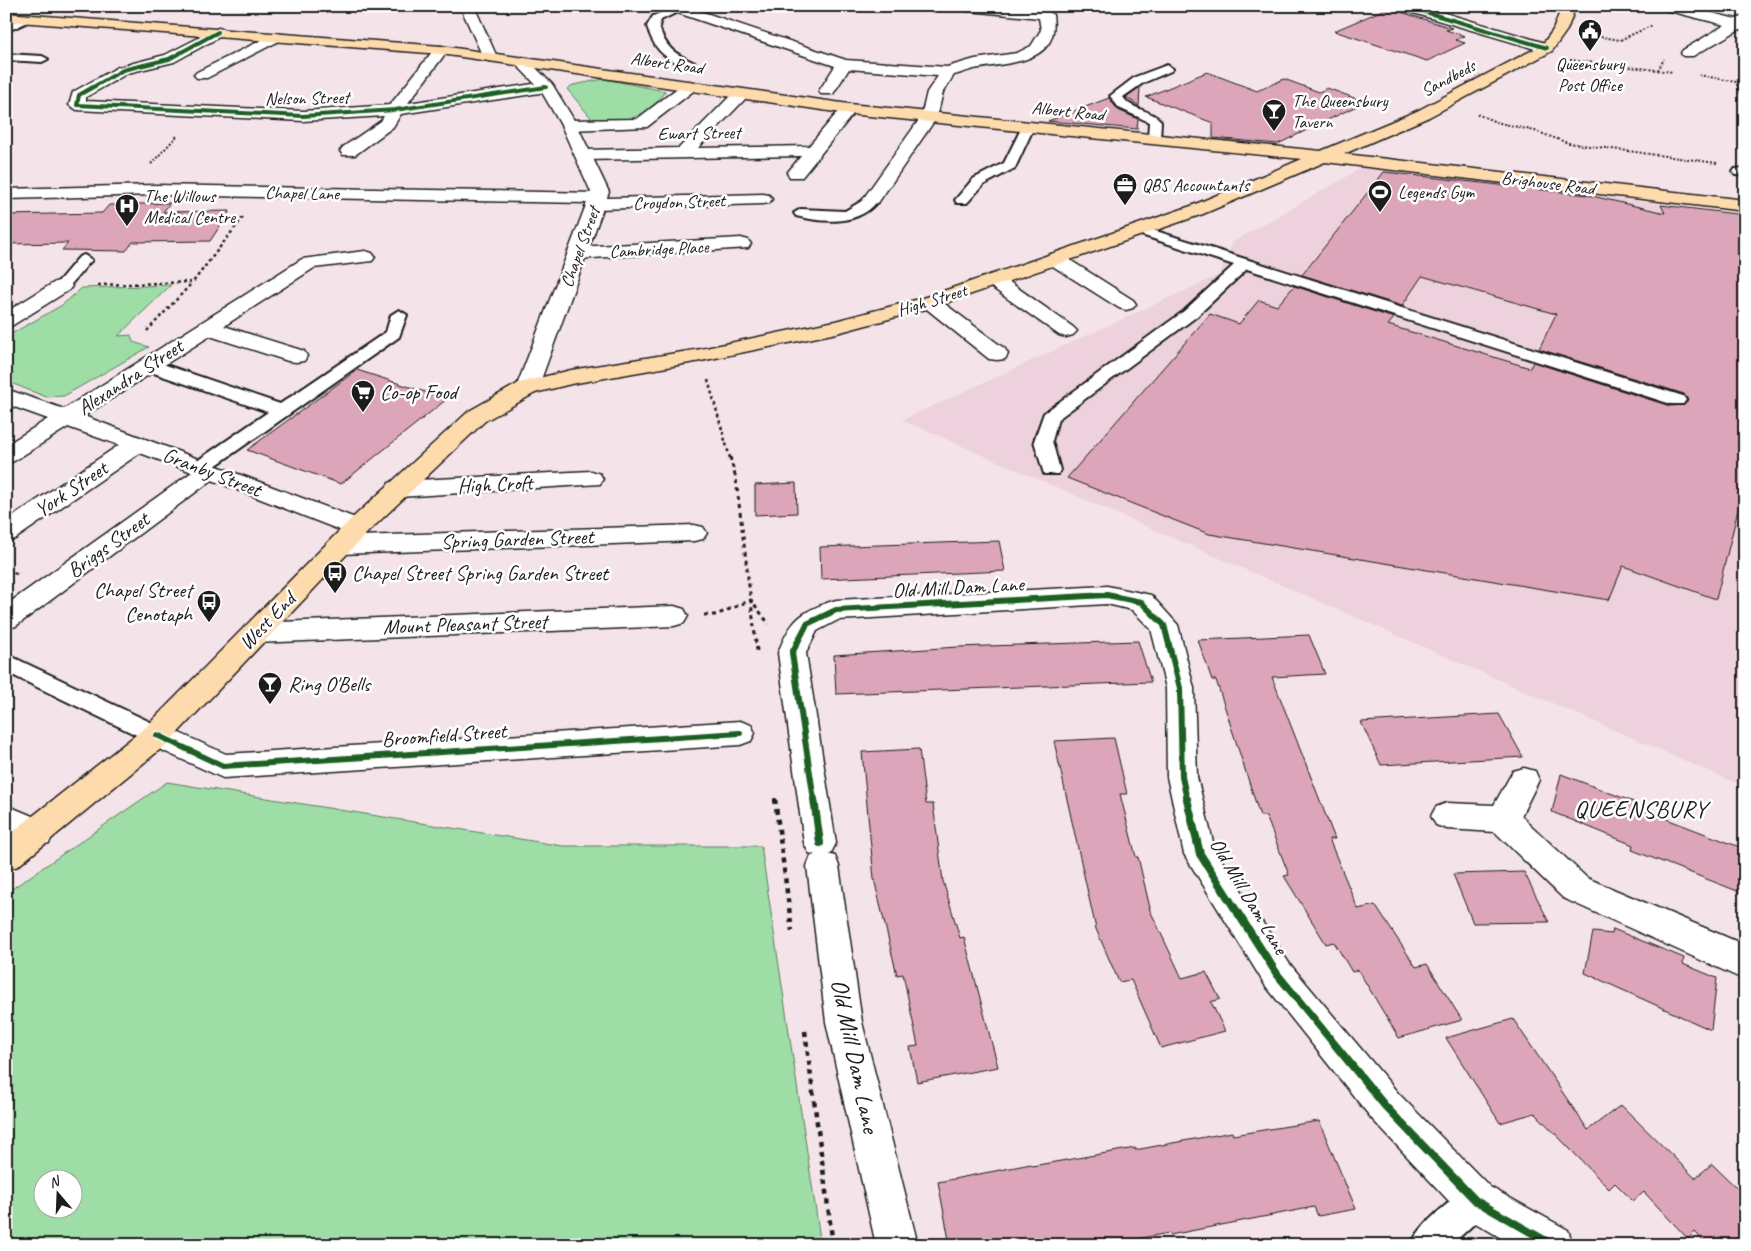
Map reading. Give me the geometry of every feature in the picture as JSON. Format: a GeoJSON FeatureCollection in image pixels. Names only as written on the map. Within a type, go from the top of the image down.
{"type":"FeatureCollection","features":[{"type":"Feature","properties":{"kind":"main road","name":"Sandbeds"},"geometry":{"type":"LineString","coordinates":[[1321,156],[1422,114],[1543,51],[1560,30],[1569,6]]}},
{"type":"Feature","properties":{"kind":"main road","name":"Albert Road"},"geometry":{"type":"LineString","coordinates":[[6,17],[442,50],[849,109],[1321,156]]}},
{"type":"Feature","properties":{"kind":"main road","name":"Brighouse Road"},"geometry":{"type":"LineString","coordinates":[[1321,156],[1745,206]]}},
{"type":"Feature","properties":{"kind":"main road","name":"High Street"},"geometry":{"type":"LineString","coordinates":[[527,388],[571,377],[701,355],[837,327],[930,302],[1196,210],[1321,156]]}},
{"type":"Feature","properties":{"kind":"main road","name":"West End"},"geometry":{"type":"LineString","coordinates":[[6,856],[38,833],[158,734],[349,536],[477,416],[527,388]]}},
{"type":"Feature","properties":{"kind":"street"},"geometry":{"type":"LineString","coordinates":[[467,6],[490,57]]}},
{"type":"Feature","properties":{"kind":"street"},"geometry":{"type":"LineString","coordinates":[[1405,6],[1543,51]]}},
{"type":"Feature","properties":{"kind":"street"},"geometry":{"type":"LineString","coordinates":[[1666,6],[1742,23]]}},
{"type":"Feature","properties":{"kind":"street"},"geometry":{"type":"LineString","coordinates":[[675,8],[844,64],[948,72],[975,64],[1021,58],[1037,49],[1048,30],[1046,15],[1027,11],[967,7]]}},
{"type":"Feature","properties":{"kind":"street"},"geometry":{"type":"LineString","coordinates":[[1688,53],[1742,23]]}},
{"type":"Feature","properties":{"kind":"street","name":"Nelson Street"},"geometry":{"type":"LineString","coordinates":[[218,32],[169,59],[145,63],[123,70],[79,96],[77,105],[303,116],[395,110],[546,87]]}},
{"type":"Feature","properties":{"kind":"street"},"geometry":{"type":"LineString","coordinates":[[202,75],[276,37]]}},
{"type":"Feature","properties":{"kind":"street"},"geometry":{"type":"LineString","coordinates":[[349,151],[387,124],[395,110],[442,50]]}},
{"type":"Feature","properties":{"kind":"street","name":"Chapel Street"},"geometry":{"type":"LineString","coordinates":[[522,62],[546,87],[569,125],[600,192],[527,388]]}},
{"type":"Feature","properties":{"kind":"street"},"geometry":{"type":"LineString","coordinates":[[827,91],[844,64]]}},
{"type":"Feature","properties":{"kind":"street"},"geometry":{"type":"LineString","coordinates":[[872,199],[929,117],[935,92],[948,72]]}},
{"type":"Feature","properties":{"kind":"street"},"geometry":{"type":"LineString","coordinates":[[569,125],[641,124],[690,86]]}},
{"type":"Feature","properties":{"kind":"street"},"geometry":{"type":"LineString","coordinates":[[684,153],[741,94]]}},
{"type":"Feature","properties":{"kind":"street"},"geometry":{"type":"LineString","coordinates":[[796,173],[849,109]]}},
{"type":"Feature","properties":{"kind":"street","name":"Ewart Street"},"geometry":{"type":"LineString","coordinates":[[584,155],[814,151]]}},
{"type":"Feature","properties":{"kind":"street","name":"Chapel Lane"},"geometry":{"type":"LineString","coordinates":[[6,194],[128,191],[597,201]]}},
{"type":"Feature","properties":{"kind":"street","name":"Croydon Street"},"geometry":{"type":"LineString","coordinates":[[597,201],[763,199]]}},
{"type":"Feature","properties":{"kind":"street","name":"Cambridge Place"},"geometry":{"type":"LineString","coordinates":[[577,253],[741,244]]}},
{"type":"Feature","properties":{"kind":"street","name":"Alexandra Street"},"geometry":{"type":"LineString","coordinates":[[6,456],[309,263],[365,257]]}},
{"type":"Feature","properties":{"kind":"street"},"geometry":{"type":"LineString","coordinates":[[1055,259],[1126,304]]}},
{"type":"Feature","properties":{"kind":"street"},"geometry":{"type":"LineString","coordinates":[[994,280],[1066,331]]}},
{"type":"Feature","properties":{"kind":"street"},"geometry":{"type":"LineString","coordinates":[[6,321],[62,286]]}},
{"type":"Feature","properties":{"kind":"street"},"geometry":{"type":"LineString","coordinates":[[930,302],[997,354]]}},
{"type":"Feature","properties":{"kind":"street"},"geometry":{"type":"LineString","coordinates":[[207,328],[296,356]]}},
{"type":"Feature","properties":{"kind":"street","name":"Granby Street"},"geometry":{"type":"LineString","coordinates":[[6,396],[205,469],[349,536]]}},
{"type":"Feature","properties":{"kind":"street","name":"York Street"},"geometry":{"type":"LineString","coordinates":[[6,533],[136,444]]}},
{"type":"Feature","properties":{"kind":"street","name":"Briggs Street"},"geometry":{"type":"LineString","coordinates":[[6,620],[205,469]]}},
{"type":"Feature","properties":{"kind":"street","name":"High Croft"},"geometry":{"type":"LineString","coordinates":[[398,489],[591,480]]}},
{"type":"Feature","properties":{"kind":"street","name":"Spring Garden Street"},"geometry":{"type":"LineString","coordinates":[[349,536],[694,533]]}},
{"type":"Feature","properties":{"kind":"street","name":"Old Mill Dam Lane"},"geometry":{"type":"LineString","coordinates":[[897,1245],[844,1022],[792,653],[810,618],[836,610],[1107,595],[1141,602],[1164,625],[1180,688],[1182,776],[1200,854],[1277,974],[1385,1106],[1476,1201],[1552,1245]]}},
{"type":"Feature","properties":{"kind":"street","name":"Mount Pleasant Street"},"geometry":{"type":"LineString","coordinates":[[255,633],[674,616]]}},
{"type":"Feature","properties":{"kind":"street","name":"Broomfield Street"},"geometry":{"type":"LineString","coordinates":[[158,734],[223,766],[740,733]]}},
{"type":"Feature","properties":{"kind":"street"},"geometry":{"type":"LineString","coordinates":[[1503,819],[1524,780]]}},
{"type":"Feature","properties":{"kind":"street"},"geometry":{"type":"LineString","coordinates":[[1447,816],[1503,819],[1575,888],[1732,956],[1745,964]]}},
{"type":"Feature","properties":{"kind":"street"},"geometry":{"type":"LineString","coordinates":[[6,818],[38,833]]}},
{"type":"Feature","properties":{"kind":"lane"},"geometry":{"type":"LineString","coordinates":[[675,8],[657,18],[653,26],[657,42],[662,50],[691,65]]}},
{"type":"Feature","properties":{"kind":"lane"},"geometry":{"type":"LineString","coordinates":[[6,29],[26,19]]}},
{"type":"Feature","properties":{"kind":"lane"},"geometry":{"type":"LineString","coordinates":[[6,56],[42,59]]}},
{"type":"Feature","properties":{"kind":"lane"},"geometry":{"type":"LineString","coordinates":[[1154,139],[1155,121],[1149,115],[1130,110],[1119,103],[1116,96],[1139,80],[1166,70]]}},
{"type":"Feature","properties":{"kind":"lane"},"geometry":{"type":"LineString","coordinates":[[962,200],[978,182],[1010,166],[1028,127]]}},
{"type":"Feature","properties":{"kind":"lane"},"geometry":{"type":"LineString","coordinates":[[801,213],[849,216],[862,210],[872,199]]}},
{"type":"Feature","properties":{"kind":"lane"},"geometry":{"type":"LineString","coordinates":[[1140,230],[1677,400]]}},
{"type":"Feature","properties":{"kind":"lane"},"geometry":{"type":"LineString","coordinates":[[62,286],[84,260]]}},
{"type":"Feature","properties":{"kind":"lane"},"geometry":{"type":"LineString","coordinates":[[1051,470],[1043,441],[1050,417],[1190,314],[1245,263]]}},
{"type":"Feature","properties":{"kind":"lane"},"geometry":{"type":"LineString","coordinates":[[205,469],[282,411],[392,334],[399,316]]}},
{"type":"Feature","properties":{"kind":"lane"},"geometry":{"type":"LineString","coordinates":[[148,365],[282,411]]}},
{"type":"Feature","properties":{"kind":"lane"},"geometry":{"type":"LineString","coordinates":[[6,662],[158,734]]}},
{"type":"Feature","properties":{"kind":"lane"},"geometry":{"type":"LineString","coordinates":[[1426,1245],[1476,1201]]}},
{"type":"Feature","properties":{"kind":"path"},"geometry":{"type":"LineString","coordinates":[[1560,30],[1620,40],[1684,10]]}},
{"type":"Feature","properties":{"kind":"path"},"geometry":{"type":"LineString","coordinates":[[1543,51],[1573,61],[1677,72]]}},
{"type":"Feature","properties":{"kind":"path"},"geometry":{"type":"LineString","coordinates":[[1695,75],[1736,82],[1745,105]]}},
{"type":"Feature","properties":{"kind":"path"},"geometry":{"type":"LineString","coordinates":[[1445,102],[1496,122],[1535,131],[1568,143],[1719,163]]}},
{"type":"Feature","properties":{"kind":"path"},"geometry":{"type":"LineString","coordinates":[[128,191],[202,111]]}},
{"type":"Feature","properties":{"kind":"path"},"geometry":{"type":"LineString","coordinates":[[62,286],[193,282],[263,193]]}},
{"type":"Feature","properties":{"kind":"path"},"geometry":{"type":"LineString","coordinates":[[701,355],[736,479],[758,656]]}},
{"type":"Feature","properties":{"kind":"path"},"geometry":{"type":"LineString","coordinates":[[674,616],[716,615],[751,600]]}},
{"type":"Feature","properties":{"kind":"path"},"geometry":{"type":"LineString","coordinates":[[751,600],[792,653]]}},
{"type":"Feature","properties":{"kind":"path"},"geometry":{"type":"LineString","coordinates":[[774,788],[792,933]]}},
{"type":"Feature","properties":{"kind":"path"},"geometry":{"type":"LineString","coordinates":[[804,1021],[833,1245]]}},
{"type":"Feature","properties":{"kind":"shaded area"},"geometry":{"type":"Polygon","coordinates":[[[1365,166],[1745,215],[1745,787],[902,420],[1219,275],[1233,242],[1365,166]]]}},
{"type":"Feature","properties":{"kind":"green space"},"geometry":{"type":"Polygon","coordinates":[[[604,79],[665,91],[650,109],[642,114],[615,120],[592,119],[567,89],[573,85],[604,79]]]}},
{"type":"Feature","properties":{"kind":"green space"},"geometry":{"type":"Polygon","coordinates":[[[171,285],[118,336],[131,335],[133,342],[149,347],[64,396],[46,397],[6,381],[6,337],[62,305],[82,288],[171,285]]]}},
{"type":"Feature","properties":{"kind":"green space"},"geometry":{"type":"Polygon","coordinates":[[[167,782],[563,846],[761,846],[821,1245],[6,1245],[6,893],[167,782]]]}},
{"type":"Feature","properties":{"kind":"building"},"geometry":{"type":"Polygon","coordinates":[[[1388,8],[1452,28],[1446,30],[1465,36],[1456,40],[1465,43],[1427,61],[1334,31],[1388,8]]]}},
{"type":"Feature","properties":{"kind":"building"},"geometry":{"type":"Polygon","coordinates":[[[1207,72],[1257,91],[1284,79],[1319,92],[1327,88],[1365,102],[1278,144],[1213,138],[1213,123],[1146,97],[1207,72]]]}},
{"type":"Feature","properties":{"kind":"building"},"geometry":{"type":"Polygon","coordinates":[[[1140,87],[1139,106],[1126,97],[1140,87]]]}},
{"type":"Feature","properties":{"kind":"building"},"geometry":{"type":"Polygon","coordinates":[[[1109,98],[1118,110],[1138,119],[1137,129],[1048,121],[1109,98]]]}},
{"type":"Feature","properties":{"kind":"building"},"geometry":{"type":"Polygon","coordinates":[[[1384,172],[1588,195],[1665,213],[1661,205],[1745,215],[1745,482],[1716,599],[1623,566],[1609,600],[1209,534],[1067,478],[1210,314],[1239,324],[1259,300],[1277,306],[1294,286],[1394,318],[1388,325],[1530,368],[1533,362],[1670,406],[1684,405],[1688,400],[1684,394],[1539,349],[1556,314],[1422,276],[1402,306],[1302,275],[1384,172]]]}},
{"type":"Feature","properties":{"kind":"building","name":"The Willows Medical Centre"},"geometry":{"type":"Polygon","coordinates":[[[170,203],[163,212],[230,211],[210,241],[133,242],[126,251],[62,250],[68,243],[6,244],[6,215],[102,213],[109,205],[170,203]]]}},
{"type":"Feature","properties":{"kind":"building","name":"Co-op Food"},"geometry":{"type":"Polygon","coordinates":[[[357,370],[447,399],[341,484],[247,450],[357,370]]]}},
{"type":"Feature","properties":{"kind":"building"},"geometry":{"type":"Polygon","coordinates":[[[796,483],[797,513],[755,515],[755,485],[796,483]]]}},
{"type":"Feature","properties":{"kind":"building"},"geometry":{"type":"Polygon","coordinates":[[[999,541],[1005,571],[821,579],[820,547],[999,541]]]}},
{"type":"Feature","properties":{"kind":"building"},"geometry":{"type":"Polygon","coordinates":[[[1309,635],[1325,674],[1272,677],[1335,839],[1329,839],[1358,909],[1375,905],[1416,967],[1427,964],[1462,1020],[1399,1038],[1358,970],[1352,972],[1334,942],[1326,944],[1284,876],[1289,875],[1266,816],[1260,816],[1216,680],[1212,680],[1198,640],[1309,635]]]}},
{"type":"Feature","properties":{"kind":"building"},"geometry":{"type":"Polygon","coordinates":[[[1138,641],[1151,682],[836,694],[834,655],[958,647],[1138,641]]]}},
{"type":"Feature","properties":{"kind":"building"},"geometry":{"type":"Polygon","coordinates":[[[1499,714],[1523,757],[1381,765],[1361,722],[1499,714]]]}},
{"type":"Feature","properties":{"kind":"building"},"geometry":{"type":"Polygon","coordinates":[[[1114,738],[1127,794],[1120,794],[1136,857],[1138,857],[1149,908],[1182,978],[1206,972],[1220,999],[1211,1002],[1225,1031],[1161,1048],[1131,980],[1119,982],[1096,929],[1054,741],[1114,738]]]}},
{"type":"Feature","properties":{"kind":"building"},"geometry":{"type":"Polygon","coordinates":[[[919,749],[926,804],[933,804],[943,881],[960,938],[964,937],[998,1067],[917,1082],[910,1047],[918,1046],[903,974],[897,975],[874,879],[862,752],[919,749]]]}},
{"type":"Feature","properties":{"kind":"building"},"geometry":{"type":"Polygon","coordinates":[[[1561,774],[1636,803],[1635,807],[1745,849],[1745,894],[1632,850],[1633,845],[1552,812],[1561,774]]]}},
{"type":"Feature","properties":{"kind":"building"},"geometry":{"type":"Polygon","coordinates":[[[1524,872],[1549,922],[1473,923],[1453,874],[1524,872]]]}},
{"type":"Feature","properties":{"kind":"building"},"geometry":{"type":"Polygon","coordinates":[[[1613,929],[1684,958],[1683,964],[1717,978],[1711,1030],[1585,973],[1593,932],[1612,934],[1613,929]]]}},
{"type":"Feature","properties":{"kind":"building"},"geometry":{"type":"Polygon","coordinates":[[[1513,1019],[1588,1130],[1621,1105],[1695,1178],[1712,1164],[1745,1196],[1745,1245],[1707,1245],[1695,1232],[1688,1239],[1644,1192],[1633,1201],[1615,1183],[1609,1189],[1535,1113],[1500,1123],[1446,1038],[1513,1019]]]}},
{"type":"Feature","properties":{"kind":"building"},"geometry":{"type":"Polygon","coordinates":[[[1319,1121],[1356,1209],[1318,1216],[1314,1207],[1170,1235],[1169,1233],[1103,1245],[950,1245],[938,1182],[1031,1164],[1032,1166],[1232,1132],[1233,1135],[1319,1121]]]}},
{"type":"Feature","properties":{"kind":"cycle path"},"geometry":{"type":"LineString","coordinates":[[1405,6],[1547,48]]}},
{"type":"Feature","properties":{"kind":"cycle path"},"geometry":{"type":"LineString","coordinates":[[218,32],[169,59],[145,63],[123,70],[79,95],[77,105],[303,116],[395,110],[546,87]]}},
{"type":"Feature","properties":{"kind":"cycle path"},"geometry":{"type":"LineString","coordinates":[[820,843],[792,653],[799,635],[812,620],[836,610],[1107,595],[1141,602],[1164,625],[1180,688],[1182,777],[1200,854],[1277,974],[1385,1106],[1476,1201],[1553,1245]]}},
{"type":"Feature","properties":{"kind":"cycle path"},"geometry":{"type":"LineString","coordinates":[[157,735],[223,766],[740,733]]}},
{"type":"Feature","properties":{"kind":"place","name":"Queensbury Post Office"},"geometry":{"type":"Point","coordinates":[1590,52]}},
{"type":"Feature","properties":{"kind":"place","name":"The Queensbury Tavern"},"geometry":{"type":"Point","coordinates":[1274,132]}},
{"type":"Feature","properties":{"kind":"place","name":"QBS Accountants"},"geometry":{"type":"Point","coordinates":[1125,206]}},
{"type":"Feature","properties":{"kind":"place","name":"Legends Gym"},"geometry":{"type":"Point","coordinates":[1380,213]}},
{"type":"Feature","properties":{"kind":"place","name":"The Willows Medical Centre"},"geometry":{"type":"Point","coordinates":[127,227]}},
{"type":"Feature","properties":{"kind":"place","name":"Co-op Food"},"geometry":{"type":"Point","coordinates":[363,413]}},
{"type":"Feature","properties":{"kind":"place","name":"Chapel Street Spring Garden Street"},"geometry":{"type":"Point","coordinates":[335,594]}},
{"type":"Feature","properties":{"kind":"place","name":"Chapel Street Cenotaph"},"geometry":{"type":"Point","coordinates":[209,623]}},
{"type":"Feature","properties":{"kind":"place","name":"Ring O'Bells"},"geometry":{"type":"Point","coordinates":[270,705]}},
{"type":"Feature","properties":{"kind":"district","name":"QUEENSBURY"},"geometry":{"type":"Point","coordinates":[1641,809]}}]}
